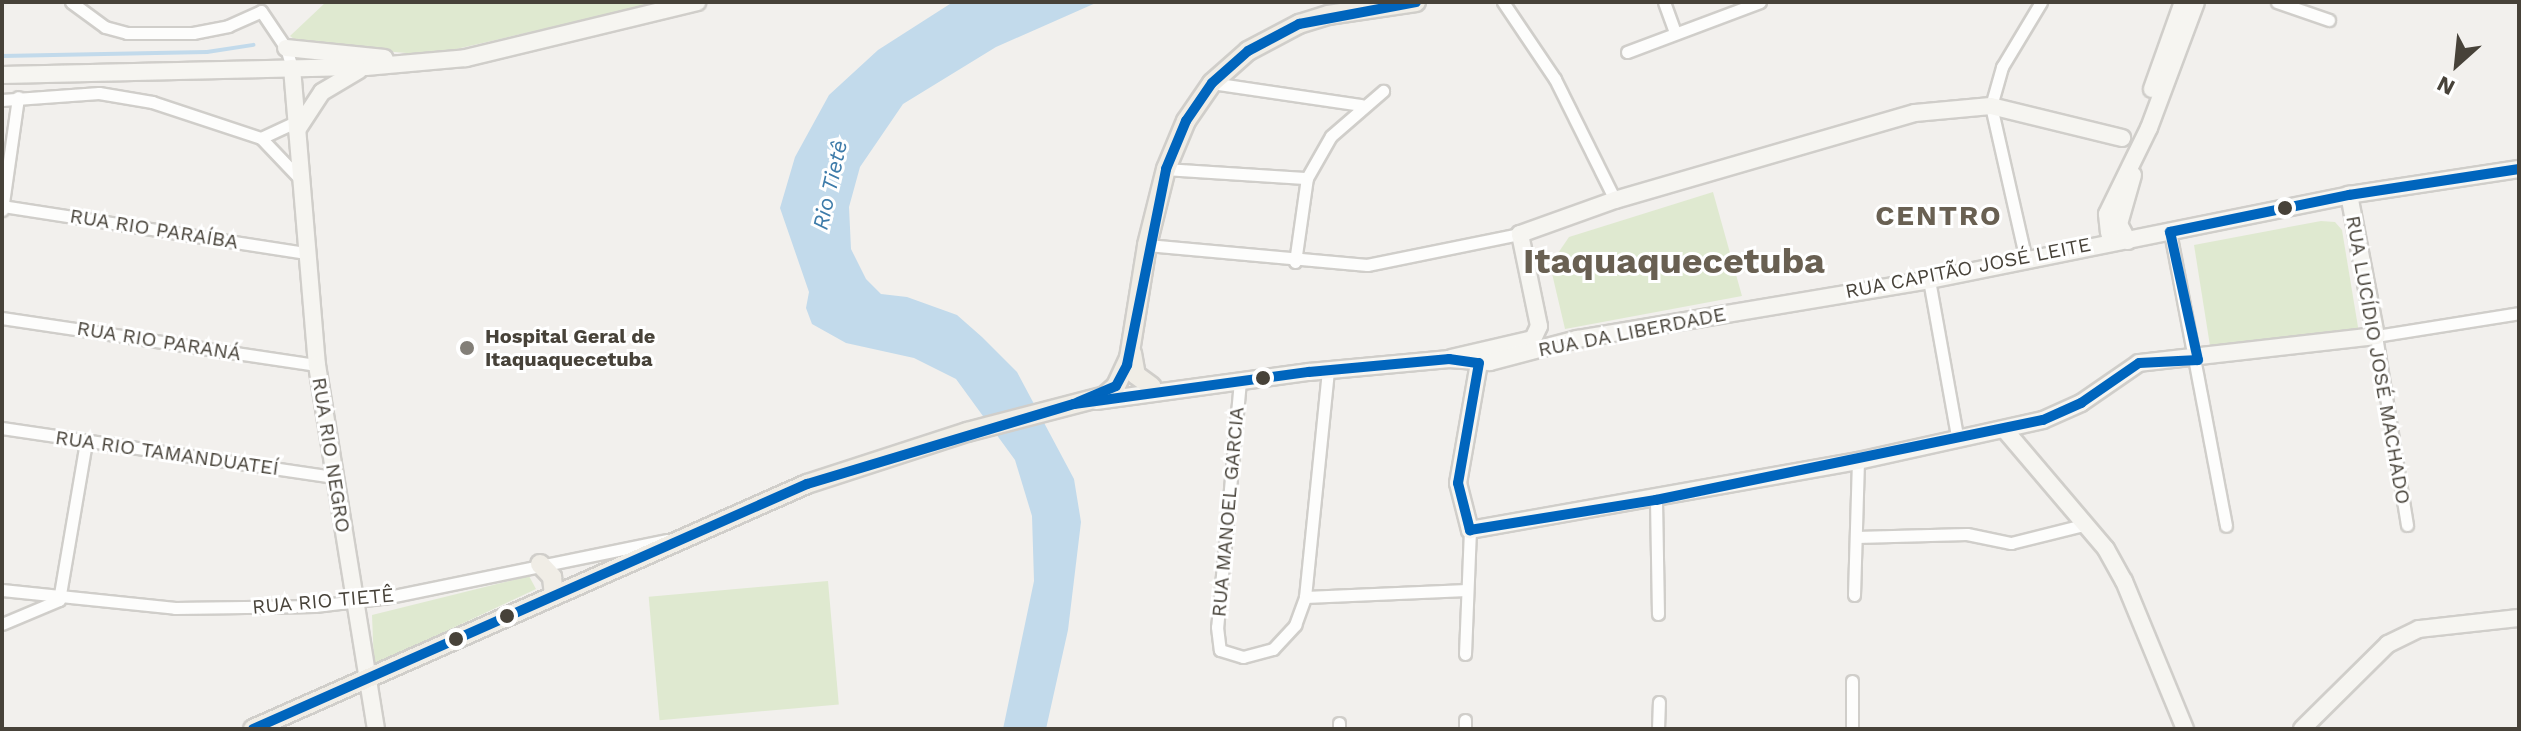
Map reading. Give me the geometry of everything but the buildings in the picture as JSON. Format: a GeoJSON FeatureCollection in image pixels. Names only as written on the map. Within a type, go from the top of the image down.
{"type":"FeatureCollection","features":[{"type":"Feature","properties":{"kind":"main road"},"geometry":{"type":"LineString","coordinates":[[2,75],[366,67],[429,62],[496,53],[697,2]]}},
{"type":"Feature","properties":{"kind":"main road"},"geometry":{"type":"LineString","coordinates":[[253,729],[835,474],[967,432],[1096,401],[1116,386],[1131,349],[1147,245],[1166,169],[1186,121],[1212,83],[1248,51],[1299,24],[1328,15],[1416,2]]}},
{"type":"Feature","properties":{"kind":"main road"},"geometry":{"type":"LineString","coordinates":[[2183,2],[2139,126],[2122,138],[1991,106],[1915,113],[1865,131],[1741,162],[1615,200],[1520,234],[1539,326],[1533,339],[1489,354],[1479,363],[1458,483],[1461,510],[1470,530],[1656,500],[1858,461],[1957,436],[2004,429],[2062,413],[2139,363],[2198,360],[2376,336]]}},
{"type":"Feature","properties":{"kind":"main road"},"geometry":{"type":"LineString","coordinates":[[2128,241],[2119,224],[2141,148],[2196,2]]}},
{"type":"Feature","properties":{"kind":"main road"},"geometry":{"type":"LineString","coordinates":[[286,48],[429,62]]}},
{"type":"Feature","properties":{"kind":"main road"},"geometry":{"type":"LineString","coordinates":[[295,127],[322,92],[366,67]]}},
{"type":"Feature","properties":{"kind":"main road","name":"RUA RIO NEGRO"},"geometry":{"type":"LineString","coordinates":[[292,68],[317,365],[332,477],[376,729]]}},
{"type":"Feature","properties":{"kind":"main road"},"geometry":{"type":"LineString","coordinates":[[2122,138],[2129,152],[2105,222],[2109,233],[2128,241]]}},
{"type":"Feature","properties":{"kind":"main road"},"geometry":{"type":"LineString","coordinates":[[2115,194],[2141,148]]}},
{"type":"Feature","properties":{"kind":"main road"},"geometry":{"type":"LineString","coordinates":[[2092,247],[2349,195],[2519,169]]}},
{"type":"Feature","properties":{"kind":"main road","name":"RUA LUCÍDIO JOSÉ MACHADO"},"geometry":{"type":"LineString","coordinates":[[2349,195],[2376,336]]}},
{"type":"Feature","properties":{"kind":"main road","name":"RUA CAPITÃO JOSÉ LEITE"},"geometry":{"type":"LineString","coordinates":[[1775,304],[1929,280],[2092,247],[2109,233]]}},
{"type":"Feature","properties":{"kind":"main road","name":"RUA DA LIBERDADE"},"geometry":{"type":"LineString","coordinates":[[1096,401],[1328,370],[1449,359],[1479,363],[1577,339],[1775,304]]}},
{"type":"Feature","properties":{"kind":"main road"},"geometry":{"type":"LineString","coordinates":[[1539,326],[1555,337],[1577,339]]}},
{"type":"Feature","properties":{"kind":"main road"},"geometry":{"type":"LineString","coordinates":[[1449,359],[1519,344]]}},
{"type":"Feature","properties":{"kind":"main road"},"geometry":{"type":"LineString","coordinates":[[1131,349],[1136,375],[1151,386]]}},
{"type":"Feature","properties":{"kind":"main road","name":"RUA DA LIBERDADE"},"geometry":{"type":"LineString","coordinates":[[1116,386],[1203,385]]}},
{"type":"Feature","properties":{"kind":"main road"},"geometry":{"type":"LineString","coordinates":[[1069,406],[1116,386]]}},
{"type":"Feature","properties":{"kind":"main road"},"geometry":{"type":"LineString","coordinates":[[2004,429],[2087,524],[2124,581],[2185,729]]}},
{"type":"Feature","properties":{"kind":"main road"},"geometry":{"type":"LineString","coordinates":[[540,564],[552,577],[554,595]]}},
{"type":"Feature","properties":{"kind":"main road"},"geometry":{"type":"LineString","coordinates":[[2302,729],[2388,644],[2419,629],[2519,618]]}},
{"type":"Feature","properties":{"kind":"street"},"geometry":{"type":"LineString","coordinates":[[71,2],[105,27],[127,33],[193,33],[228,26],[261,11],[286,48],[292,68]]}},
{"type":"Feature","properties":{"kind":"street"},"geometry":{"type":"LineString","coordinates":[[1503,2],[1555,79],[1615,200]]}},
{"type":"Feature","properties":{"kind":"street"},"geometry":{"type":"LineString","coordinates":[[1664,2],[1675,33]]}},
{"type":"Feature","properties":{"kind":"street"},"geometry":{"type":"LineString","coordinates":[[1627,52],[1760,2]]}},
{"type":"Feature","properties":{"kind":"street"},"geometry":{"type":"LineString","coordinates":[[2026,260],[1991,106],[2002,67],[2041,2]]}},
{"type":"Feature","properties":{"kind":"street"},"geometry":{"type":"LineString","coordinates":[[2277,2],[2329,20]]}},
{"type":"Feature","properties":{"kind":"street"},"geometry":{"type":"LineString","coordinates":[[1212,83],[1361,105]]}},
{"type":"Feature","properties":{"kind":"street"},"geometry":{"type":"LineString","coordinates":[[1295,262],[1307,178],[1331,136],[1361,105],[1383,91]]}},
{"type":"Feature","properties":{"kind":"street"},"geometry":{"type":"LineString","coordinates":[[2,100],[118,94],[261,138],[300,179]]}},
{"type":"Feature","properties":{"kind":"street"},"geometry":{"type":"LineString","coordinates":[[2,208],[18,97]]}},
{"type":"Feature","properties":{"kind":"street"},"geometry":{"type":"LineString","coordinates":[[261,138],[295,127]]}},
{"type":"Feature","properties":{"kind":"street"},"geometry":{"type":"LineString","coordinates":[[1166,169],[1307,178]]}},
{"type":"Feature","properties":{"kind":"street","name":"RUA RIO PARAÍBA"},"geometry":{"type":"LineString","coordinates":[[2,208],[307,253]]}},
{"type":"Feature","properties":{"kind":"street"},"geometry":{"type":"LineString","coordinates":[[2170,232],[2198,360],[2226,526]]}},
{"type":"Feature","properties":{"kind":"street"},"geometry":{"type":"LineString","coordinates":[[1147,245],[1295,262],[1389,264],[1520,234]]}},
{"type":"Feature","properties":{"kind":"street"},"geometry":{"type":"LineString","coordinates":[[1929,280],[1957,436]]}},
{"type":"Feature","properties":{"kind":"street"},"geometry":{"type":"LineString","coordinates":[[2376,336],[2519,313]]}},
{"type":"Feature","properties":{"kind":"street","name":"RUA RIO PARANÁ"},"geometry":{"type":"LineString","coordinates":[[2,318],[317,365]]}},
{"type":"Feature","properties":{"kind":"street","name":"RUA LUCÍDIO JOSÉ MACHADO"},"geometry":{"type":"LineString","coordinates":[[2376,336],[2407,525]]}},
{"type":"Feature","properties":{"kind":"street"},"geometry":{"type":"LineString","coordinates":[[1328,370],[1305,597],[1467,590]]}},
{"type":"Feature","properties":{"kind":"street","name":"RUA MANOEL GARCIA"},"geometry":{"type":"LineString","coordinates":[[1240,381],[1217,643],[1233,657],[1273,649],[1295,625],[1305,597]]}},
{"type":"Feature","properties":{"kind":"street","name":"RUA RIO TAMANDUATEÍ"},"geometry":{"type":"LineString","coordinates":[[2,428],[332,477]]}},
{"type":"Feature","properties":{"kind":"street"},"geometry":{"type":"LineString","coordinates":[[2,624],[59,600],[86,442]]}},
{"type":"Feature","properties":{"kind":"street"},"geometry":{"type":"LineString","coordinates":[[1854,595],[1858,461]]}},
{"type":"Feature","properties":{"kind":"street"},"geometry":{"type":"LineString","coordinates":[[1656,500],[1658,614]]}},
{"type":"Feature","properties":{"kind":"street"},"geometry":{"type":"LineString","coordinates":[[1856,537],[1967,534],[2011,543],[2087,524]]}},
{"type":"Feature","properties":{"kind":"street"},"geometry":{"type":"LineString","coordinates":[[1465,654],[1470,530]]}},
{"type":"Feature","properties":{"kind":"street","name":"RUA RIO TIETÊ"},"geometry":{"type":"LineString","coordinates":[[2,590],[59,600],[233,609],[356,601],[688,536]]}},
{"type":"Feature","properties":{"kind":"street"},"geometry":{"type":"LineString","coordinates":[[1852,681],[1852,729]]}},
{"type":"Feature","properties":{"kind":"street"},"geometry":{"type":"LineString","coordinates":[[1658,729],[1659,702]]}},
{"type":"Feature","properties":{"kind":"green space"},"geometry":{"type":"Polygon","coordinates":[[[326,2],[661,2],[430,55],[301,44],[290,36],[326,2]]]}},
{"type":"Feature","properties":{"kind":"green space"},"geometry":{"type":"Polygon","coordinates":[[[1713,192],[1742,296],[1565,329],[1550,265],[1569,237],[1713,192]]]}},
{"type":"Feature","properties":{"kind":"green space"},"geometry":{"type":"Polygon","coordinates":[[[2321,221],[2335,222],[2342,230],[2359,333],[2211,352],[2194,245],[2321,221]]]}},
{"type":"Feature","properties":{"kind":"green space"},"geometry":{"type":"Polygon","coordinates":[[[529,576],[536,589],[374,665],[372,615],[529,576]]]}},
{"type":"Feature","properties":{"kind":"green space"},"geometry":{"type":"Polygon","coordinates":[[[828,581],[839,705],[659,720],[649,597],[828,581]]]}},
{"type":"Feature","properties":{"kind":"water","name":"Rio Tietê"},"geometry":{"type":"Polygon","coordinates":[[[953,2],[1098,2],[996,47],[903,104],[860,167],[849,207],[851,249],[866,279],[881,294],[907,297],[957,315],[982,337],[1017,372],[1074,479],[1081,522],[1068,630],[1046,729],[1003,729],[1034,581],[1032,516],[1015,460],[956,379],[914,358],[846,343],[812,324],[806,308],[809,292],[780,208],[795,157],[829,95],[878,50],[953,2]]]}},
{"type":"Feature","properties":{"kind":"waterway"},"geometry":{"type":"LineString","coordinates":[[2,56],[207,52],[253,45]]}},
{"type":"Feature","properties":{"kind":"transit line"},"geometry":{"type":"LineString","coordinates":[[1078,402],[1116,386],[1127,365],[1166,169],[1186,121],[1212,83],[1248,51],[1299,24],[1416,2]]}},
{"type":"Feature","properties":{"kind":"transit line"},"geometry":{"type":"LineString","coordinates":[[253,729],[807,484],[1074,404],[1309,372],[1449,359],[1479,363],[1458,483],[1470,530],[1656,500],[2043,420],[2081,403],[2139,363],[2198,360],[2170,232],[2349,195],[2519,169]]}},
{"type":"Feature","properties":{"kind":"place","name":"Hospital Geral de Itaquaquecetuba"},"geometry":{"type":"Point","coordinates":[467,348]}},
{"type":"Feature","properties":{"kind":"district","name":"CENTRO"},"geometry":{"type":"Point","coordinates":[1939,216]}},
{"type":"Feature","properties":{"kind":"district","name":"Itaquaquecetuba"},"geometry":{"type":"Point","coordinates":[1674,262]}}]}
